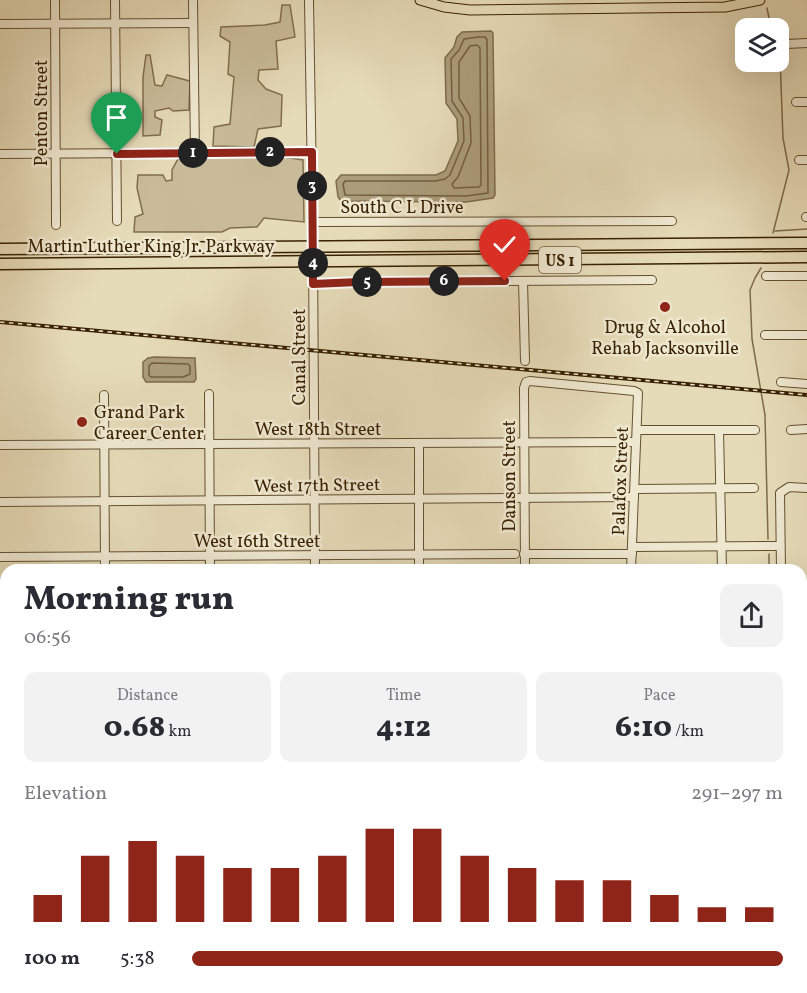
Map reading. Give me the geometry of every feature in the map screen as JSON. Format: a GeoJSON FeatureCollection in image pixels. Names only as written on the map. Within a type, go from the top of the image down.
{"type":"FeatureCollection","features":[{"type":"Feature","properties":{"kind":"highway","name":"Martin Luther King Jr. Parkway"},"geometry":{"type":"LineString","coordinates":[[0,249],[807,243]]}},
{"type":"Feature","properties":{"kind":"highway","name":"Martin Luther King Jr. Parkway"},"geometry":{"type":"LineString","coordinates":[[0,264],[807,257]]}},
{"type":"Feature","properties":{"kind":"main road"},"geometry":{"type":"LineString","coordinates":[[420,0],[470,10],[725,7],[760,0]]}},
{"type":"Feature","properties":{"kind":"street","name":"Penton Street"},"geometry":{"type":"LineString","coordinates":[[55,0],[56,225]]}},
{"type":"Feature","properties":{"kind":"street"},"geometry":{"type":"LineString","coordinates":[[116,0],[117,221]]}},
{"type":"Feature","properties":{"kind":"street"},"geometry":{"type":"LineString","coordinates":[[193,0],[195,153]]}},
{"type":"Feature","properties":{"kind":"street","name":"Canal Street"},"geometry":{"type":"LineString","coordinates":[[309,0],[315,564]]}},
{"type":"Feature","properties":{"kind":"street"},"geometry":{"type":"LineString","coordinates":[[0,24],[193,23]]}},
{"type":"Feature","properties":{"kind":"street"},"geometry":{"type":"LineString","coordinates":[[789,44],[807,43]]}},
{"type":"Feature","properties":{"kind":"street"},"geometry":{"type":"LineString","coordinates":[[796,102],[807,102]]}},
{"type":"Feature","properties":{"kind":"street"},"geometry":{"type":"LineString","coordinates":[[0,154],[312,152]]}},
{"type":"Feature","properties":{"kind":"street","name":"South C L Drive"},"geometry":{"type":"LineString","coordinates":[[313,222],[672,221]]}},
{"type":"Feature","properties":{"kind":"street"},"geometry":{"type":"LineString","coordinates":[[766,276],[807,276]]}},
{"type":"Feature","properties":{"kind":"street"},"geometry":{"type":"LineString","coordinates":[[313,284],[652,280]]}},
{"type":"Feature","properties":{"kind":"street"},"geometry":{"type":"LineString","coordinates":[[523,281],[525,361]]}},
{"type":"Feature","properties":{"kind":"street"},"geometry":{"type":"LineString","coordinates":[[765,335],[807,335]]}},
{"type":"Feature","properties":{"kind":"street","name":"Danson Street"},"geometry":{"type":"LineString","coordinates":[[525,564],[524,388],[526,382],[638,393]]}},
{"type":"Feature","properties":{"kind":"street"},"geometry":{"type":"LineString","coordinates":[[781,382],[807,384]]}},
{"type":"Feature","properties":{"kind":"street","name":"Palafox Street"},"geometry":{"type":"LineString","coordinates":[[632,564],[638,393]]}},
{"type":"Feature","properties":{"kind":"street"},"geometry":{"type":"LineString","coordinates":[[208,394],[210,564]]}},
{"type":"Feature","properties":{"kind":"street"},"geometry":{"type":"LineString","coordinates":[[104,395],[105,564]]}},
{"type":"Feature","properties":{"kind":"street"},"geometry":{"type":"LineString","coordinates":[[637,430],[755,429]]}},
{"type":"Feature","properties":{"kind":"street"},"geometry":{"type":"LineString","coordinates":[[791,429],[807,429]]}},
{"type":"Feature","properties":{"kind":"street"},"geometry":{"type":"LineString","coordinates":[[719,430],[722,564]]}},
{"type":"Feature","properties":{"kind":"street","name":"West 18th Street"},"geometry":{"type":"LineString","coordinates":[[0,446],[635,442]]}},
{"type":"Feature","properties":{"kind":"street"},"geometry":{"type":"LineString","coordinates":[[419,443],[419,564]]}},
{"type":"Feature","properties":{"kind":"street"},"geometry":{"type":"LineString","coordinates":[[781,564],[780,493],[789,487],[807,488]]}},
{"type":"Feature","properties":{"kind":"street","name":"West 17th Street"},"geometry":{"type":"LineString","coordinates":[[0,502],[524,498],[754,488]]}},
{"type":"Feature","properties":{"kind":"street"},"geometry":{"type":"LineString","coordinates":[[524,554],[722,546],[780,546]]}},
{"type":"Feature","properties":{"kind":"street","name":"West 16th Street"},"geometry":{"type":"LineString","coordinates":[[0,557],[515,554]]}},
{"type":"Feature","properties":{"kind":"street"},"geometry":{"type":"LineString","coordinates":[[0,832],[0,862]]}},
{"type":"Feature","properties":{"kind":"street"},"geometry":{"type":"LineString","coordinates":[[0,973],[0,989]]}},
{"type":"Feature","properties":{"kind":"shaded area"},"geometry":{"type":"Polygon","coordinates":[[[282,5],[290,5],[295,37],[276,41],[278,69],[259,70],[258,80],[266,89],[282,95],[281,126],[258,129],[254,147],[213,146],[214,127],[230,124],[234,77],[228,74],[230,42],[220,36],[221,27],[280,22],[282,5]]]}},
{"type":"Feature","properties":{"kind":"shaded area"},"geometry":{"type":"Polygon","coordinates":[[[146,55],[150,55],[155,85],[162,86],[167,75],[190,81],[189,110],[173,111],[169,108],[155,111],[155,117],[162,120],[160,135],[143,136],[143,77],[146,55]]]}},
{"type":"Feature","properties":{"kind":"shaded area"},"geometry":{"type":"Polygon","coordinates":[[[278,156],[303,160],[304,222],[264,218],[257,227],[230,228],[222,232],[134,232],[135,217],[143,214],[137,188],[138,175],[163,175],[166,181],[172,180],[172,170],[179,157],[278,156]]]}},
{"type":"Feature","properties":{"kind":"water"},"geometry":{"type":"Polygon","coordinates":[[[491,31],[493,33],[495,195],[493,198],[466,202],[341,201],[338,197],[336,181],[341,175],[436,175],[445,171],[458,141],[457,119],[446,103],[445,58],[462,32],[491,31]]]}},
{"type":"Feature","properties":{"kind":"water"},"geometry":{"type":"Polygon","coordinates":[[[154,357],[195,358],[196,379],[194,382],[146,382],[143,377],[143,362],[154,357]]]}},
{"type":"Feature","properties":{"kind":"waterway"},"geometry":{"type":"LineString","coordinates":[[767,8],[769,18]]}},
{"type":"Feature","properties":{"kind":"waterway"},"geometry":{"type":"LineString","coordinates":[[773,233],[789,170],[783,138],[781,72]]}},
{"type":"Feature","properties":{"kind":"waterway"},"geometry":{"type":"LineString","coordinates":[[775,231],[807,229]]}},
{"type":"Feature","properties":{"kind":"waterway"},"geometry":{"type":"LineString","coordinates":[[761,268],[750,290],[752,339],[765,415],[768,539]]}},
{"type":"Feature","properties":{"kind":"waterway"},"geometry":{"type":"LineString","coordinates":[[769,554],[769,564]]}},
{"type":"Feature","properties":{"kind":"railway"},"geometry":{"type":"LineString","coordinates":[[0,322],[807,395]]}},
{"type":"Feature","properties":{"kind":"place","name":"Drug & Alcohol Rehab Jacksonville"},"geometry":{"type":"Point","coordinates":[665,307]}},
{"type":"Feature","properties":{"kind":"place","name":"Grand Park Career Center"},"geometry":{"type":"Point","coordinates":[82,422]}},
{"type":"Feature","properties":{"kind":"route"},"geometry":{"type":"LineString","coordinates":[[117,154],[312,152],[313,284],[505,281]]}}]}
